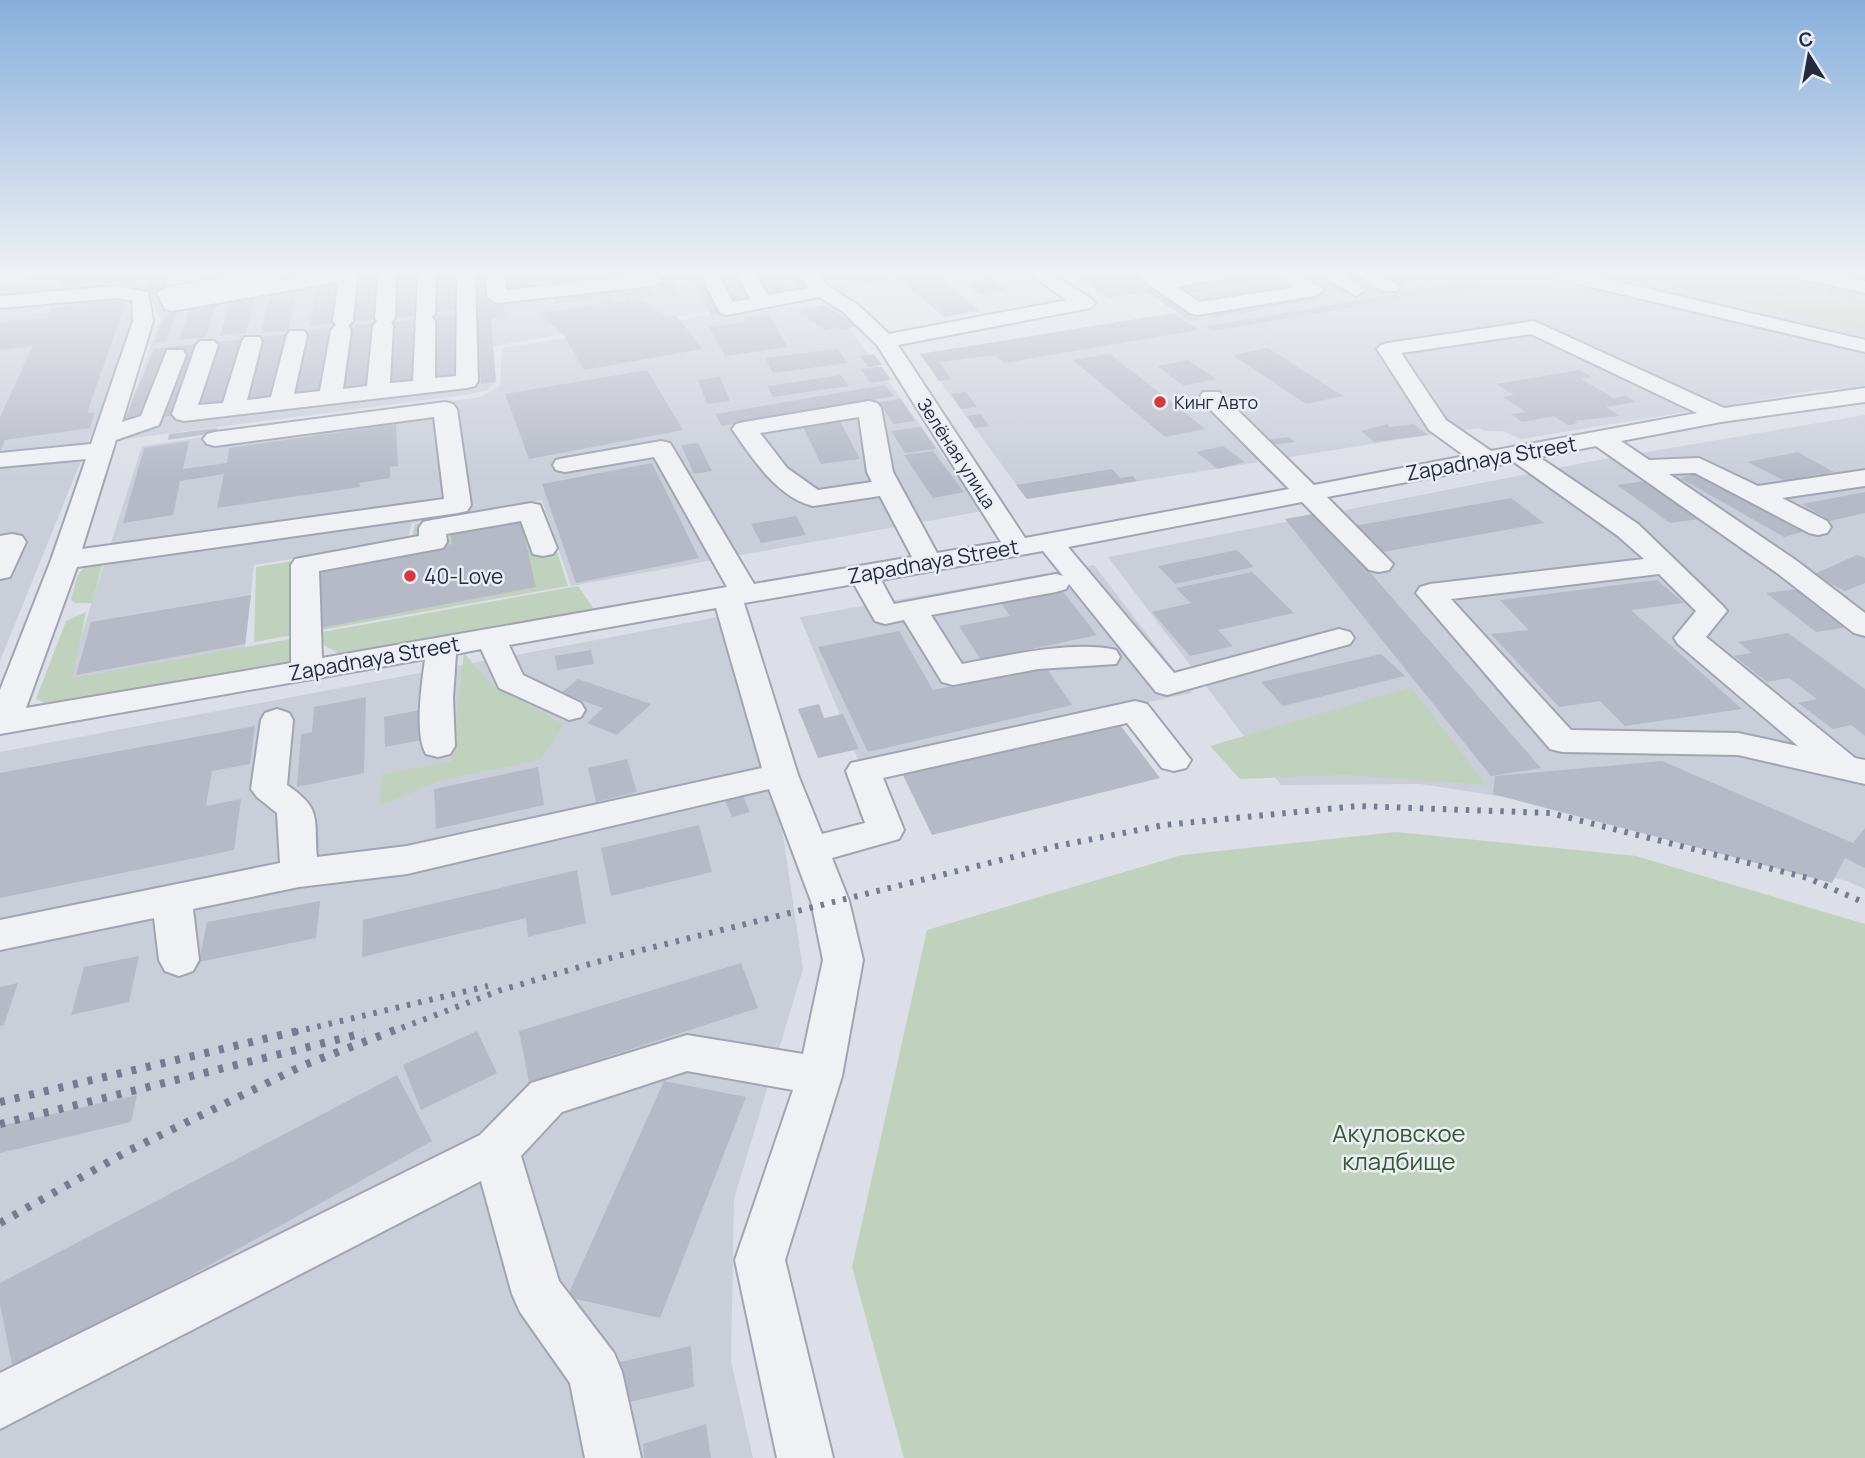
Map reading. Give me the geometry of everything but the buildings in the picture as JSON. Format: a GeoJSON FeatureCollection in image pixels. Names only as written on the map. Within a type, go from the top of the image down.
{"type":"FeatureCollection","features":[{"type":"Feature","properties":{"kind":"street"},"geometry":{"type":"LineString","coordinates":[[2,722],[65,560],[136,342]]}},
{"type":"Feature","properties":{"kind":"street"},"geometry":{"type":"LineString","coordinates":[[209,342],[184,414],[467,381],[467,342]]}},
{"type":"Feature","properties":{"kind":"street"},"geometry":{"type":"LineString","coordinates":[[233,408],[251,342]]}},
{"type":"Feature","properties":{"kind":"street"},"geometry":{"type":"LineString","coordinates":[[281,402],[294,342]]}},
{"type":"Feature","properties":{"kind":"street"},"geometry":{"type":"LineString","coordinates":[[330,397],[339,342]]}},
{"type":"Feature","properties":{"kind":"street"},"geometry":{"type":"LineString","coordinates":[[378,391],[382,342]]}},
{"type":"Feature","properties":{"kind":"street"},"geometry":{"type":"LineString","coordinates":[[424,386],[425,342]]}},
{"type":"Feature","properties":{"kind":"street","name":"Зелёная улица"},"geometry":{"type":"LineString","coordinates":[[886,342],[1017,546]]}},
{"type":"Feature","properties":{"kind":"street"},"geometry":{"type":"LineString","coordinates":[[1434,342],[1388,349],[1437,425],[1485,458]]}},
{"type":"Feature","properties":{"kind":"street"},"geometry":{"type":"LineString","coordinates":[[1566,342],[1721,415]]}},
{"type":"Feature","properties":{"kind":"street"},"geometry":{"type":"LineString","coordinates":[[0,460],[103,443],[151,420],[175,355]]}},
{"type":"Feature","properties":{"kind":"street"},"geometry":{"type":"LineString","coordinates":[[1211,397],[1379,564]]}},
{"type":"Feature","properties":{"kind":"street","name":"Zapadnaya Street"},"geometry":{"type":"LineString","coordinates":[[2,722],[1049,541],[1721,415],[1857,400]]}},
{"type":"Feature","properties":{"kind":"street"},"geometry":{"type":"LineString","coordinates":[[888,487],[813,498],[778,473],[744,429],[869,408],[880,472],[928,561]]}},
{"type":"Feature","properties":{"kind":"street"},"geometry":{"type":"LineString","coordinates":[[65,560],[458,505],[445,409],[215,439]]}},
{"type":"Feature","properties":{"kind":"street"},"geometry":{"type":"LineString","coordinates":[[1602,439],[1787,567],[1865,627]]}},
{"type":"Feature","properties":{"kind":"street"},"geometry":{"type":"LineString","coordinates":[[565,465],[661,447],[736,595],[780,775],[830,901],[843,960],[820,1076],[761,1260],[806,1458]]}},
{"type":"Feature","properties":{"kind":"street"},"geometry":{"type":"LineString","coordinates":[[1516,452],[1628,530],[1666,565],[1712,611],[1689,638],[1856,770]]}},
{"type":"Feature","properties":{"kind":"street"},"geometry":{"type":"LineString","coordinates":[[1645,468],[1699,465],[1818,527]]}},
{"type":"Feature","properties":{"kind":"street"},"geometry":{"type":"LineString","coordinates":[[1754,494],[1865,478]]}},
{"type":"Feature","properties":{"kind":"street"},"geometry":{"type":"LineString","coordinates":[[307,670],[305,565],[433,542],[432,528],[531,511],[543,548]]}},
{"type":"Feature","properties":{"kind":"street"},"geometry":{"type":"LineString","coordinates":[[1049,541],[1167,685],[1339,638]]}},
{"type":"Feature","properties":{"kind":"street"},"geometry":{"type":"LineString","coordinates":[[0,544],[12,542],[0,571]]}},
{"type":"Feature","properties":{"kind":"street"},"geometry":{"type":"LineString","coordinates":[[1666,565],[1430,593],[1562,741],[1738,744],[1856,770]]}},
{"type":"Feature","properties":{"kind":"street"},"geometry":{"type":"LineString","coordinates":[[863,573],[885,615],[1056,583]]}},
{"type":"Feature","properties":{"kind":"street"},"geometry":{"type":"LineString","coordinates":[[913,610],[953,675],[1038,660],[1105,657]]}},
{"type":"Feature","properties":{"kind":"street"},"geometry":{"type":"LineString","coordinates":[[491,638],[510,681],[569,710]]}},
{"type":"Feature","properties":{"kind":"street"},"geometry":{"type":"LineString","coordinates":[[438,746],[437,698],[441,647]]}},
{"type":"Feature","properties":{"kind":"street"},"geometry":{"type":"LineString","coordinates":[[809,850],[886,830],[863,771],[1135,711],[1174,760]]}},
{"type":"Feature","properties":{"kind":"street"},"geometry":{"type":"LineString","coordinates":[[277,720],[269,789],[295,808],[299,873]]}},
{"type":"Feature","properties":{"kind":"street"},"geometry":{"type":"LineString","coordinates":[[0,935],[299,873],[407,860],[780,775]]}},
{"type":"Feature","properties":{"kind":"street"},"geometry":{"type":"LineString","coordinates":[[172,899],[179,960]]}},
{"type":"Feature","properties":{"kind":"street"},"geometry":{"type":"LineString","coordinates":[[0,1402],[496,1150],[547,1097],[687,1053],[820,1076]]}},
{"type":"Feature","properties":{"kind":"street"},"geometry":{"type":"LineString","coordinates":[[496,1150],[538,1294],[596,1372],[613,1458]]}},
{"type":"Feature","properties":{"kind":"shaded area"},"geometry":{"type":"Polygon","coordinates":[[[0,342],[129,342],[0,661],[0,342]]]}},
{"type":"Feature","properties":{"kind":"shaded area"},"geometry":{"type":"Polygon","coordinates":[[[152,342],[517,342],[493,346],[496,382],[488,390],[118,440],[152,342]]]}},
{"type":"Feature","properties":{"kind":"shaded area"},"geometry":{"type":"Polygon","coordinates":[[[540,342],[860,342],[983,511],[571,586],[542,500],[412,523],[407,541],[254,565],[245,649],[67,680],[142,446],[481,397],[500,386],[502,348],[540,342]]]}},
{"type":"Feature","properties":{"kind":"shaded area"},"geometry":{"type":"Polygon","coordinates":[[[995,342],[1865,342],[1865,387],[1813,391],[1521,439],[1503,431],[1485,431],[1479,428],[1027,499],[920,354],[995,342]]]}},
{"type":"Feature","properties":{"kind":"shaded area"},"geometry":{"type":"Polygon","coordinates":[[[1865,415],[1865,889],[1847,881],[1556,805],[1420,784],[1281,785],[1108,557],[1593,461],[1865,415]]]}},
{"type":"Feature","properties":{"kind":"shaded area"},"geometry":{"type":"Polygon","coordinates":[[[1094,565],[1192,693],[859,762],[800,617],[1094,565]]]}},
{"type":"Feature","properties":{"kind":"shaded area"},"geometry":{"type":"Polygon","coordinates":[[[718,617],[776,788],[803,969],[734,1199],[731,1361],[753,1458],[0,1458],[0,752],[718,617]]]}},
{"type":"Feature","properties":{"kind":"green space","name":"40-Love"},"geometry":{"type":"Polygon","coordinates":[[[541,502],[568,586],[254,642],[256,567],[411,542],[415,524],[541,502]]]}},
{"type":"Feature","properties":{"kind":"green space"},"geometry":{"type":"Polygon","coordinates":[[[104,559],[92,603],[75,603],[71,600],[80,573],[88,565],[104,559]]]}},
{"type":"Feature","properties":{"kind":"green space"},"geometry":{"type":"Polygon","coordinates":[[[578,586],[594,609],[339,654],[322,644],[317,633],[578,586]]]}},
{"type":"Feature","properties":{"kind":"green space"},"geometry":{"type":"Polygon","coordinates":[[[86,612],[72,678],[296,638],[296,661],[51,706],[36,699],[66,621],[86,612]]]}},
{"type":"Feature","properties":{"kind":"green space"},"geometry":{"type":"Polygon","coordinates":[[[464,653],[490,683],[564,725],[540,760],[441,780],[380,806],[382,774],[451,762],[464,653]]]}},
{"type":"Feature","properties":{"kind":"green space"},"geometry":{"type":"Polygon","coordinates":[[[1411,687],[1486,785],[1345,775],[1240,779],[1210,746],[1411,687]]]}},
{"type":"Feature","properties":{"kind":"green space","name":"Акуловское кладбище"},"geometry":{"type":"Polygon","coordinates":[[[1396,832],[1636,856],[1865,924],[1865,1458],[904,1458],[852,1267],[927,930],[1182,855],[1396,832]]]}},
{"type":"Feature","properties":{"kind":"railway"},"geometry":{"type":"LineString","coordinates":[[391,1032],[501,990],[614,957],[1057,846],[1164,825],[1358,806],[1550,813],[1808,878],[1865,903]]}},
{"type":"Feature","properties":{"kind":"railway"},"geometry":{"type":"LineString","coordinates":[[295,1032],[488,986]]}},
{"type":"Feature","properties":{"kind":"railway"},"geometry":{"type":"LineString","coordinates":[[0,1102],[302,1030]]}},
{"type":"Feature","properties":{"kind":"railway"},"geometry":{"type":"LineString","coordinates":[[0,1223],[128,1151],[304,1065],[395,1030]]}},
{"type":"Feature","properties":{"kind":"railway"},"geometry":{"type":"LineString","coordinates":[[0,1124],[364,1033]]}},
{"type":"Feature","properties":{"kind":"place","name":"Кинг Авто"},"geometry":{"type":"Point","coordinates":[1160,402]}},
{"type":"Feature","properties":{"kind":"place","name":"40-Love"},"geometry":{"type":"Point","coordinates":[410,576]}}]}
